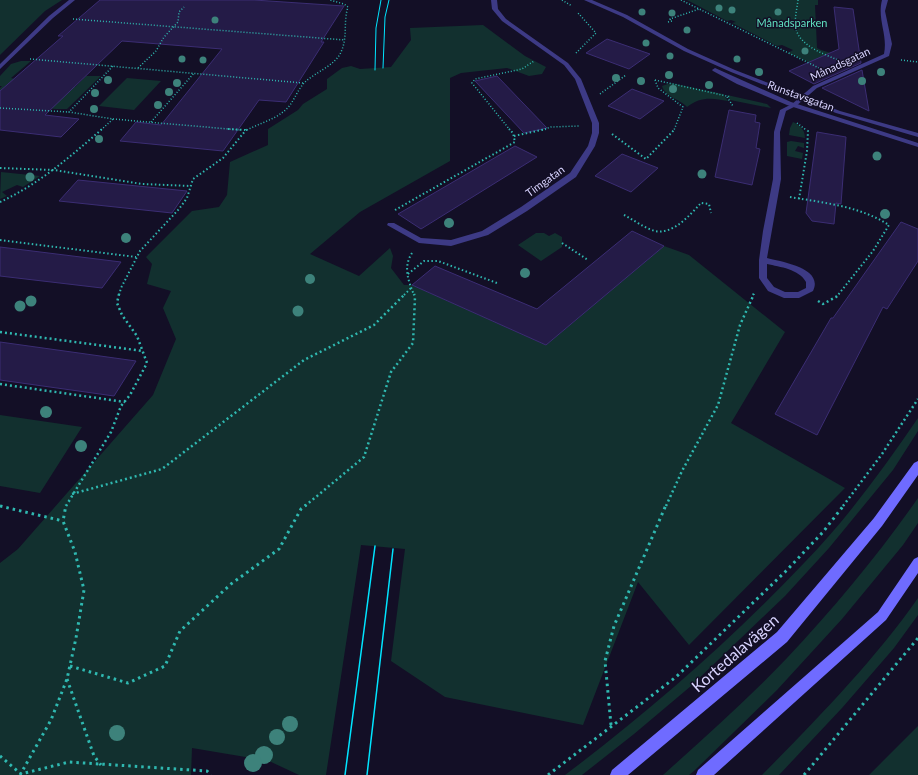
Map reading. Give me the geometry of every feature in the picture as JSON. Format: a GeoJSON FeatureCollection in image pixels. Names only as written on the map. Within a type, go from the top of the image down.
{"type":"FeatureCollection","features":[{"type":"Feature","properties":{"kind":"main road","name":"Kortedalavägen"},"geometry":{"type":"LineString","coordinates":[[617,775],[782,637],[878,522],[918,466]]}},
{"type":"Feature","properties":{"kind":"main road"},"geometry":{"type":"LineString","coordinates":[[703,775],[882,616],[918,563]]}},
{"type":"Feature","properties":{"kind":"street"},"geometry":{"type":"LineString","coordinates":[[0,67],[51,17],[72,0]]}},
{"type":"Feature","properties":{"kind":"street"},"geometry":{"type":"LineString","coordinates":[[494,0],[495,9],[504,20],[573,72],[578,79],[597,126]]}},
{"type":"Feature","properties":{"kind":"street","name":"Runstavsgatan"},"geometry":{"type":"LineString","coordinates":[[587,0],[624,16],[686,50],[733,71],[838,112],[918,135]]}},
{"type":"Feature","properties":{"kind":"street","name":"Runstavsgatan"},"geometry":{"type":"LineString","coordinates":[[602,0],[624,16]]}},
{"type":"Feature","properties":{"kind":"street","name":"Månadsgatan"},"geometry":{"type":"LineString","coordinates":[[782,112],[802,99],[815,87],[887,55],[889,44],[882,11],[885,0]]}},
{"type":"Feature","properties":{"kind":"street","name":"Runstavsgatan"},"geometry":{"type":"LineString","coordinates":[[686,50],[702,62],[758,91],[794,105],[918,145]]}},
{"type":"Feature","properties":{"kind":"street"},"geometry":{"type":"LineString","coordinates":[[763,260],[794,268],[802,272],[808,278],[811,286],[810,289],[805,294],[784,295],[771,289],[763,278],[763,260],[777,179],[777,132],[782,112]]}},
{"type":"Feature","properties":{"kind":"street","name":"Timgatan"},"geometry":{"type":"LineString","coordinates":[[391,225],[419,240],[451,243],[486,233],[573,175],[579,168],[596,137],[597,126]]}},
{"type":"Feature","properties":{"kind":"path"},"geometry":{"type":"LineString","coordinates":[[21,774],[51,720],[67,679],[84,590],[76,552],[63,521],[65,507],[111,432],[121,406],[141,376],[147,363],[138,336],[122,315],[117,303],[121,288],[136,257],[187,198],[193,179],[223,158],[246,130],[282,113],[289,106],[304,83],[332,62],[341,53],[345,40],[345,15],[348,7],[344,4],[330,0]]}},
{"type":"Feature","properties":{"kind":"path"},"geometry":{"type":"LineString","coordinates":[[562,0],[574,6]]}},
{"type":"Feature","properties":{"kind":"path"},"geometry":{"type":"LineString","coordinates":[[682,0],[812,65]]}},
{"type":"Feature","properties":{"kind":"path"},"geometry":{"type":"LineString","coordinates":[[798,0],[795,28],[801,38],[824,53],[858,68]]}},
{"type":"Feature","properties":{"kind":"path"},"geometry":{"type":"LineString","coordinates":[[138,68],[156,52],[164,37],[174,27],[180,18],[179,12],[184,7]]}},
{"type":"Feature","properties":{"kind":"path"},"geometry":{"type":"LineString","coordinates":[[649,29],[672,21],[670,19],[699,9]]}},
{"type":"Feature","properties":{"kind":"path"},"geometry":{"type":"LineString","coordinates":[[559,60],[572,56],[596,33],[577,12]]}},
{"type":"Feature","properties":{"kind":"path"},"geometry":{"type":"LineString","coordinates":[[51,17],[345,40]]}},
{"type":"Feature","properties":{"kind":"path"},"geometry":{"type":"LineString","coordinates":[[9,58],[304,83]]}},
{"type":"Feature","properties":{"kind":"path"},"geometry":{"type":"LineString","coordinates":[[391,225],[388,214],[516,142],[514,136],[472,83],[475,79],[522,69],[538,58]]}},
{"type":"Feature","properties":{"kind":"path"},"geometry":{"type":"LineString","coordinates":[[69,112],[113,66]]}},
{"type":"Feature","properties":{"kind":"path"},"geometry":{"type":"LineString","coordinates":[[151,122],[194,73]]}},
{"type":"Feature","properties":{"kind":"path"},"geometry":{"type":"LineString","coordinates":[[602,93],[626,75]]}},
{"type":"Feature","properties":{"kind":"path"},"geometry":{"type":"LineString","coordinates":[[597,126],[604,128],[646,159],[676,128],[683,107],[658,88],[655,80],[734,98]]}},
{"type":"Feature","properties":{"kind":"path"},"geometry":{"type":"LineString","coordinates":[[727,96],[733,106]]}},
{"type":"Feature","properties":{"kind":"path"},"geometry":{"type":"LineString","coordinates":[[0,108],[69,112],[113,119],[246,130]]}},
{"type":"Feature","properties":{"kind":"path"},"geometry":{"type":"LineString","coordinates":[[782,112],[808,131],[807,151],[799,198]]}},
{"type":"Feature","properties":{"kind":"path"},"geometry":{"type":"LineString","coordinates":[[0,202],[14,196],[44,178],[113,119]]}},
{"type":"Feature","properties":{"kind":"path"},"geometry":{"type":"LineString","coordinates":[[514,136],[551,127],[580,126]]}},
{"type":"Feature","properties":{"kind":"path"},"geometry":{"type":"LineString","coordinates":[[0,168],[54,170],[142,184],[191,186]]}},
{"type":"Feature","properties":{"kind":"path"},"geometry":{"type":"LineString","coordinates":[[774,194],[861,211],[889,224],[873,251],[836,297],[823,304],[805,294]]}},
{"type":"Feature","properties":{"kind":"path"},"geometry":{"type":"LineString","coordinates":[[624,215],[656,232],[669,229],[676,225],[690,215],[701,203],[709,204],[711,212]]}},
{"type":"Feature","properties":{"kind":"path"},"geometry":{"type":"LineString","coordinates":[[0,240],[136,257]]}},
{"type":"Feature","properties":{"kind":"path"},"geometry":{"type":"LineString","coordinates":[[70,666],[128,683],[165,666],[180,631],[231,584],[279,549],[301,509],[364,457],[391,372],[412,343],[415,297],[411,288],[407,261],[419,240]]}},
{"type":"Feature","properties":{"kind":"path"},"geometry":{"type":"LineString","coordinates":[[562,242],[588,260]]}},
{"type":"Feature","properties":{"kind":"path"},"geometry":{"type":"LineString","coordinates":[[408,274],[424,262],[438,261],[497,283]]}},
{"type":"Feature","properties":{"kind":"path"},"geometry":{"type":"LineString","coordinates":[[612,725],[604,661],[614,626],[656,527],[682,471],[718,405],[740,325],[757,287],[763,278]]}},
{"type":"Feature","properties":{"kind":"path"},"geometry":{"type":"LineString","coordinates":[[72,494],[162,469],[304,360],[374,324],[411,288]]}},
{"type":"Feature","properties":{"kind":"path"},"geometry":{"type":"LineString","coordinates":[[0,332],[143,351]]}},
{"type":"Feature","properties":{"kind":"path"},"geometry":{"type":"LineString","coordinates":[[0,384],[125,402]]}},
{"type":"Feature","properties":{"kind":"path"},"geometry":{"type":"LineString","coordinates":[[548,775],[676,677],[786,571],[823,532],[882,454],[918,399]]}},
{"type":"Feature","properties":{"kind":"path"},"geometry":{"type":"LineString","coordinates":[[0,506],[63,521]]}},
{"type":"Feature","properties":{"kind":"path"},"geometry":{"type":"LineString","coordinates":[[0,511],[5,507]]}},
{"type":"Feature","properties":{"kind":"path"},"geometry":{"type":"LineString","coordinates":[[804,775],[918,638]]}},
{"type":"Feature","properties":{"kind":"path"},"geometry":{"type":"LineString","coordinates":[[67,679],[94,756],[102,765]]}},
{"type":"Feature","properties":{"kind":"path"},"geometry":{"type":"LineString","coordinates":[[0,756],[21,774]]}},
{"type":"Feature","properties":{"kind":"path"},"geometry":{"type":"LineString","coordinates":[[21,774],[69,762],[207,770],[211,775]]}},
{"type":"Feature","properties":{"kind":"green space"},"geometry":{"type":"Polygon","coordinates":[[[0,0],[62,0],[45,11],[0,55],[0,0]]]}},
{"type":"Feature","properties":{"kind":"green space","name":"Månadsparken"},"geometry":{"type":"Polygon","coordinates":[[[687,0],[818,0],[818,5],[815,5],[817,48],[831,53],[818,66],[788,53],[793,50],[782,45],[777,46],[732,23],[736,22],[731,20],[727,21],[687,0]]]}},
{"type":"Feature","properties":{"kind":"green space"},"geometry":{"type":"Polygon","coordinates":[[[483,25],[525,56],[546,67],[542,74],[529,76],[507,68],[461,73],[450,78],[450,161],[360,212],[310,254],[359,276],[390,248],[393,256],[391,268],[404,285],[412,285],[546,345],[664,246],[689,255],[785,332],[731,423],[845,488],[689,645],[638,582],[583,725],[445,697],[391,661],[405,549],[361,545],[326,775],[299,775],[269,761],[192,748],[191,775],[0,775],[0,563],[18,549],[153,395],[176,339],[163,308],[171,291],[147,284],[152,264],[146,257],[192,211],[219,207],[227,195],[230,162],[268,145],[268,129],[327,89],[327,79],[342,68],[351,66],[360,69],[391,67],[411,40],[410,28],[483,25]]]}},
{"type":"Feature","properties":{"kind":"green space"},"geometry":{"type":"Polygon","coordinates":[[[21,61],[31,61],[11,78],[19,80],[17,82],[75,87],[86,76],[101,76],[67,109],[0,104],[0,88],[2,86],[0,86],[0,76],[11,64],[21,61]]]}},
{"type":"Feature","properties":{"kind":"green space"},"geometry":{"type":"Polygon","coordinates":[[[127,78],[161,81],[134,110],[99,106],[127,78]]]}},
{"type":"Feature","properties":{"kind":"green space"},"geometry":{"type":"Polygon","coordinates":[[[671,83],[723,94],[728,101],[702,99],[687,107],[666,93],[664,90],[662,86],[671,83]]]}},
{"type":"Feature","properties":{"kind":"green space"},"geometry":{"type":"Polygon","coordinates":[[[727,95],[767,104],[771,108],[730,100],[727,95]]]}},
{"type":"Feature","properties":{"kind":"green space"},"geometry":{"type":"Polygon","coordinates":[[[793,122],[802,128],[805,138],[789,135],[793,122]]]}},
{"type":"Feature","properties":{"kind":"green space"},"geometry":{"type":"Polygon","coordinates":[[[791,141],[804,143],[804,148],[798,146],[795,151],[803,153],[802,159],[787,156],[787,142],[791,141]]]}},
{"type":"Feature","properties":{"kind":"green space"},"geometry":{"type":"Polygon","coordinates":[[[1,172],[40,176],[23,187],[17,185],[2,192],[7,196],[0,199],[1,172]]]}},
{"type":"Feature","properties":{"kind":"green space"},"geometry":{"type":"Polygon","coordinates":[[[536,233],[544,233],[549,236],[555,233],[562,237],[562,247],[541,261],[518,245],[536,233]]]}},
{"type":"Feature","properties":{"kind":"green space"},"geometry":{"type":"Polygon","coordinates":[[[0,415],[82,427],[40,493],[0,486],[0,415]]]}},
{"type":"Feature","properties":{"kind":"green space"},"geometry":{"type":"Polygon","coordinates":[[[918,418],[918,431],[893,470],[829,548],[785,596],[691,686],[634,734],[582,775],[565,775],[628,726],[689,674],[776,592],[820,546],[850,511],[878,475],[918,418]]]}},
{"type":"Feature","properties":{"kind":"green space"},"geometry":{"type":"Polygon","coordinates":[[[918,498],[918,523],[903,545],[842,619],[777,690],[689,775],[663,775],[742,703],[805,639],[872,560],[918,498]]]}},
{"type":"Feature","properties":{"kind":"green space"},"geometry":{"type":"Polygon","coordinates":[[[918,598],[918,615],[894,648],[842,708],[779,775],[762,775],[864,667],[918,598]]]}},
{"type":"Feature","properties":{"kind":"green space"},"geometry":{"type":"Polygon","coordinates":[[[918,726],[918,775],[869,775],[918,726]]]}},
{"type":"Feature","properties":{"kind":"building"},"geometry":{"type":"Polygon","coordinates":[[[100,0],[254,0],[344,6],[321,42],[324,42],[286,102],[259,100],[223,151],[120,141],[136,122],[161,125],[222,49],[122,41],[45,115],[79,119],[61,137],[0,130],[0,91],[63,36],[58,36],[100,0]]]}},
{"type":"Feature","properties":{"kind":"building"},"geometry":{"type":"Polygon","coordinates":[[[834,7],[853,9],[861,63],[814,84],[789,71],[839,49],[834,7]]]}},
{"type":"Feature","properties":{"kind":"building"},"geometry":{"type":"Polygon","coordinates":[[[607,39],[650,54],[629,69],[586,53],[607,39]]]}},
{"type":"Feature","properties":{"kind":"building"},"geometry":{"type":"Polygon","coordinates":[[[862,70],[869,111],[822,88],[862,70]]]}},
{"type":"Feature","properties":{"kind":"building"},"geometry":{"type":"Polygon","coordinates":[[[497,76],[547,128],[524,133],[475,81],[497,76]]]}},
{"type":"Feature","properties":{"kind":"building"},"geometry":{"type":"Polygon","coordinates":[[[632,89],[664,101],[640,119],[608,106],[632,89]]]}},
{"type":"Feature","properties":{"kind":"building"},"geometry":{"type":"Polygon","coordinates":[[[729,110],[756,115],[755,122],[760,123],[756,148],[760,149],[752,185],[715,177],[729,110]]]}},
{"type":"Feature","properties":{"kind":"building"},"geometry":{"type":"Polygon","coordinates":[[[817,132],[846,137],[841,204],[836,203],[834,224],[812,221],[806,213],[817,132]]]}},
{"type":"Feature","properties":{"kind":"building"},"geometry":{"type":"Polygon","coordinates":[[[515,146],[537,157],[421,229],[398,214],[515,146]]]}},
{"type":"Feature","properties":{"kind":"building"},"geometry":{"type":"Polygon","coordinates":[[[622,154],[658,168],[631,192],[595,176],[622,154]]]}},
{"type":"Feature","properties":{"kind":"building"},"geometry":{"type":"Polygon","coordinates":[[[78,180],[187,191],[172,213],[59,201],[78,180]]]}},
{"type":"Feature","properties":{"kind":"building"},"geometry":{"type":"Polygon","coordinates":[[[901,222],[918,229],[918,261],[887,309],[883,307],[817,435],[775,414],[831,318],[833,318],[901,222]]]}},
{"type":"Feature","properties":{"kind":"building"},"geometry":{"type":"Polygon","coordinates":[[[632,231],[664,246],[546,345],[412,285],[435,266],[537,309],[632,231]]]}},
{"type":"Feature","properties":{"kind":"building"},"geometry":{"type":"Polygon","coordinates":[[[0,247],[121,262],[102,288],[0,276],[0,247]]]}},
{"type":"Feature","properties":{"kind":"building"},"geometry":{"type":"Polygon","coordinates":[[[0,342],[136,361],[114,396],[0,380],[0,342]]]}},
{"type":"Feature","properties":{"kind":"tram line"},"geometry":{"type":"LineString","coordinates":[[375,70],[376,28],[381,0]]}},
{"type":"Feature","properties":{"kind":"tram line"},"geometry":{"type":"LineString","coordinates":[[383,68],[385,17],[389,0]]}},
{"type":"Feature","properties":{"kind":"tram line"},"geometry":{"type":"LineString","coordinates":[[345,775],[375,546]]}},
{"type":"Feature","properties":{"kind":"tram line"},"geometry":{"type":"LineString","coordinates":[[367,775],[393,549]]}}]}
